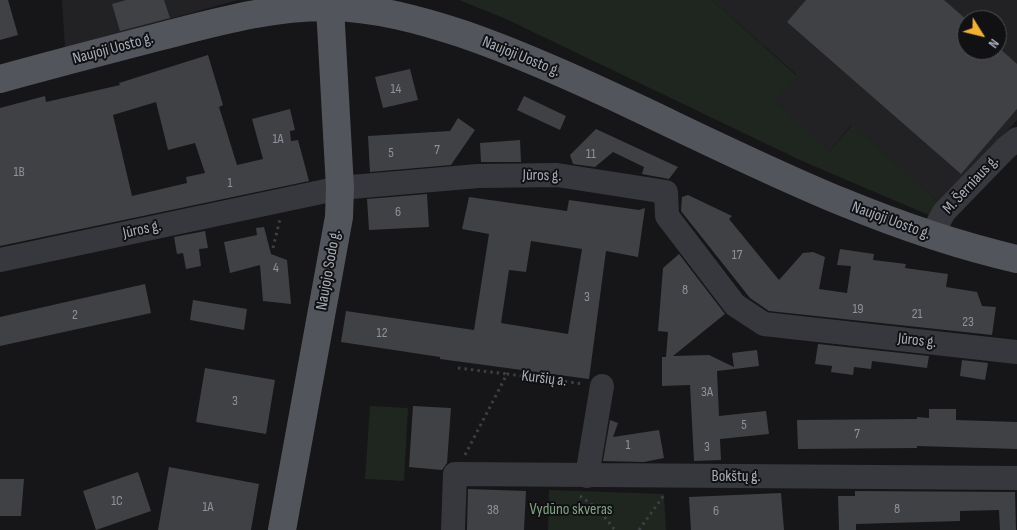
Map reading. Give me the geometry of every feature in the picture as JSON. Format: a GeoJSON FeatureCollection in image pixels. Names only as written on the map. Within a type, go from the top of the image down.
{"type":"FeatureCollection","features":[{"type":"Feature","properties":{"kind":"main road","name":"Naujoji Uosto g."},"geometry":{"type":"LineString","coordinates":[[0,78],[212,23],[260,13],[330,7],[370,10],[426,22],[497,46],[568,76],[816,192],[931,236],[1017,259]]}},
{"type":"Feature","properties":{"kind":"main road","name":"Naujojo Sodo g."},"geometry":{"type":"LineString","coordinates":[[282,530],[339,216],[340,188],[330,7]]}},
{"type":"Feature","properties":{"kind":"street","name":"M. Šerniaus g."},"geometry":{"type":"LineString","coordinates":[[931,236],[944,212],[1017,139]]}},
{"type":"Feature","properties":{"kind":"street","name":"Jūros g."},"geometry":{"type":"LineString","coordinates":[[0,260],[340,188],[478,176],[557,175],[666,192],[667,216],[735,305],[764,324],[1017,352]]}},
{"type":"Feature","properties":{"kind":"street"},"geometry":{"type":"LineString","coordinates":[[587,476],[602,386]]}},
{"type":"Feature","properties":{"kind":"street"},"geometry":{"type":"LineString","coordinates":[[453,530],[455,474]]}},
{"type":"Feature","properties":{"kind":"street","name":"Bokštų g."},"geometry":{"type":"LineString","coordinates":[[455,474],[1017,478]]}},
{"type":"Feature","properties":{"kind":"path"},"geometry":{"type":"LineString","coordinates":[[273,248],[280,222],[282,201]]}},
{"type":"Feature","properties":{"kind":"path"},"geometry":{"type":"LineString","coordinates":[[458,368],[507,374]]}},
{"type":"Feature","properties":{"kind":"path","name":"Kuršių a."},"geometry":{"type":"LineString","coordinates":[[455,474],[507,374],[602,386]]}},
{"type":"Feature","properties":{"kind":"path"},"geometry":{"type":"LineString","coordinates":[[562,475],[563,486],[585,498],[598,509],[615,530]]}},
{"type":"Feature","properties":{"kind":"path"},"geometry":{"type":"LineString","coordinates":[[639,530],[678,476]]}},
{"type":"Feature","properties":{"kind":"shaded area"},"geometry":{"type":"Polygon","coordinates":[[[62,0],[238,0],[65,48],[62,0]]]}},
{"type":"Feature","properties":{"kind":"shaded area"},"geometry":{"type":"Polygon","coordinates":[[[712,0],[1017,0],[1017,120],[941,204],[851,125],[830,151],[773,100],[797,75],[712,0]]]}},
{"type":"Feature","properties":{"kind":"green space"},"geometry":{"type":"Polygon","coordinates":[[[459,0],[712,0],[797,76],[774,100],[830,151],[852,125],[941,204],[931,216],[802,161],[506,19],[459,0]]]}},
{"type":"Feature","properties":{"kind":"green space"},"geometry":{"type":"Polygon","coordinates":[[[370,406],[408,408],[404,481],[365,479],[370,406]]]}},
{"type":"Feature","properties":{"kind":"green space","name":"Vydūno skveras"},"geometry":{"type":"Polygon","coordinates":[[[549,490],[664,494],[666,530],[548,530],[549,490]]]}},
{"type":"Feature","properties":{"kind":"building"},"geometry":{"type":"Polygon","coordinates":[[[0,0],[8,0],[18,35],[0,40],[0,0]]]}},
{"type":"Feature","properties":{"kind":"building"},"geometry":{"type":"Polygon","coordinates":[[[126,0],[164,0],[170,18],[120,31],[112,4],[126,0]]]}},
{"type":"Feature","properties":{"kind":"building"},"geometry":{"type":"Polygon","coordinates":[[[806,0],[944,0],[957,11],[957,60],[1007,60],[1007,55],[1017,64],[1017,109],[961,174],[787,22],[806,0]]]}},
{"type":"Feature","properties":{"kind":"building"},"geometry":{"type":"Polygon","coordinates":[[[208,55],[223,105],[219,107],[237,165],[263,159],[252,119],[290,109],[295,130],[290,131],[291,141],[298,140],[309,181],[0,246],[0,108],[45,96],[46,102],[120,85],[119,83],[208,55]],[[156,102],[113,115],[132,196],[187,183],[186,177],[205,173],[195,143],[168,150],[156,102]]]}},
{"type":"Feature","properties":{"kind":"building"},"geometry":{"type":"Polygon","coordinates":[[[410,69],[418,100],[383,108],[375,77],[410,69]]]}},
{"type":"Feature","properties":{"kind":"building"},"geometry":{"type":"Polygon","coordinates":[[[524,96],[566,116],[560,130],[517,110],[524,96]]]}},
{"type":"Feature","properties":{"kind":"building"},"geometry":{"type":"Polygon","coordinates":[[[458,118],[475,130],[451,165],[370,172],[368,136],[450,131],[458,118]]]}},
{"type":"Feature","properties":{"kind":"building"},"geometry":{"type":"Polygon","coordinates":[[[596,129],[678,167],[669,179],[642,174],[644,167],[613,152],[595,167],[573,164],[570,155],[596,129]]]}},
{"type":"Feature","properties":{"kind":"building"},"geometry":{"type":"Polygon","coordinates":[[[520,140],[521,162],[481,162],[480,143],[520,140]]]}},
{"type":"Feature","properties":{"kind":"building"},"geometry":{"type":"Polygon","coordinates":[[[427,194],[429,227],[369,230],[367,199],[427,194]]]}},
{"type":"Feature","properties":{"kind":"building"},"geometry":{"type":"Polygon","coordinates":[[[688,195],[732,216],[729,219],[779,280],[803,253],[813,252],[825,257],[819,289],[847,293],[851,266],[837,265],[840,249],[874,254],[873,260],[906,264],[905,268],[948,274],[946,287],[977,292],[982,306],[996,307],[992,335],[769,311],[750,298],[681,211],[682,197],[688,195]]]}},
{"type":"Feature","properties":{"kind":"building"},"geometry":{"type":"Polygon","coordinates":[[[469,197],[567,211],[569,200],[639,210],[645,208],[638,257],[606,251],[589,379],[440,359],[440,357],[341,342],[346,311],[474,330],[489,234],[462,229],[469,197]],[[531,241],[526,272],[509,270],[501,323],[568,334],[582,249],[531,241]]]}},
{"type":"Feature","properties":{"kind":"building"},"geometry":{"type":"Polygon","coordinates":[[[264,227],[271,254],[287,260],[291,304],[263,301],[260,265],[230,273],[224,242],[257,235],[256,228],[264,227]]]}},
{"type":"Feature","properties":{"kind":"building"},"geometry":{"type":"Polygon","coordinates":[[[205,231],[208,248],[199,249],[201,266],[186,269],[183,253],[177,254],[174,237],[205,231]]]}},
{"type":"Feature","properties":{"kind":"building"},"geometry":{"type":"Polygon","coordinates":[[[679,254],[725,314],[673,356],[709,355],[734,367],[732,353],[757,350],[759,366],[717,371],[719,416],[766,411],[769,434],[720,439],[721,460],[694,461],[690,385],[662,386],[662,357],[666,357],[668,332],[658,331],[663,268],[679,254]]]}},
{"type":"Feature","properties":{"kind":"building"},"geometry":{"type":"Polygon","coordinates":[[[145,284],[151,313],[0,346],[0,317],[145,284]]]}},
{"type":"Feature","properties":{"kind":"building"},"geometry":{"type":"Polygon","coordinates":[[[193,300],[247,309],[244,330],[190,320],[193,300]]]}},
{"type":"Feature","properties":{"kind":"building"},"geometry":{"type":"Polygon","coordinates":[[[818,344],[929,356],[927,368],[872,361],[871,369],[854,367],[853,375],[831,372],[832,366],[815,364],[818,344]]]}},
{"type":"Feature","properties":{"kind":"building"},"geometry":{"type":"Polygon","coordinates":[[[962,360],[988,363],[985,380],[960,376],[962,360]]]}},
{"type":"Feature","properties":{"kind":"building"},"geometry":{"type":"Polygon","coordinates":[[[205,368],[275,380],[266,434],[196,422],[205,368]]]}},
{"type":"Feature","properties":{"kind":"building"},"geometry":{"type":"Polygon","coordinates":[[[413,406],[451,408],[447,463],[442,470],[409,467],[413,406]]]}},
{"type":"Feature","properties":{"kind":"building"},"geometry":{"type":"Polygon","coordinates":[[[929,409],[956,409],[956,420],[1017,422],[1017,449],[917,446],[917,448],[798,449],[797,420],[929,418],[929,409]]]}},
{"type":"Feature","properties":{"kind":"building"},"geometry":{"type":"Polygon","coordinates":[[[610,420],[618,423],[613,437],[659,430],[664,458],[644,462],[603,461],[610,420]]]}},
{"type":"Feature","properties":{"kind":"building"},"geometry":{"type":"Polygon","coordinates":[[[169,467],[259,484],[251,530],[158,530],[169,467]]]}},
{"type":"Feature","properties":{"kind":"building"},"geometry":{"type":"Polygon","coordinates":[[[138,472],[151,511],[96,530],[83,491],[138,472]]]}},
{"type":"Feature","properties":{"kind":"building"},"geometry":{"type":"Polygon","coordinates":[[[0,479],[24,479],[21,516],[0,516],[0,479]]]}},
{"type":"Feature","properties":{"kind":"building"},"geometry":{"type":"Polygon","coordinates":[[[468,489],[526,491],[524,530],[467,530],[468,489]]]}},
{"type":"Feature","properties":{"kind":"building"},"geometry":{"type":"Polygon","coordinates":[[[855,491],[1015,492],[1016,530],[1000,530],[999,510],[960,511],[960,521],[856,524],[856,530],[839,530],[838,496],[855,496],[855,491]]]}},
{"type":"Feature","properties":{"kind":"building"},"geometry":{"type":"Polygon","coordinates":[[[781,493],[784,530],[691,530],[689,497],[781,493]]]}}]}
